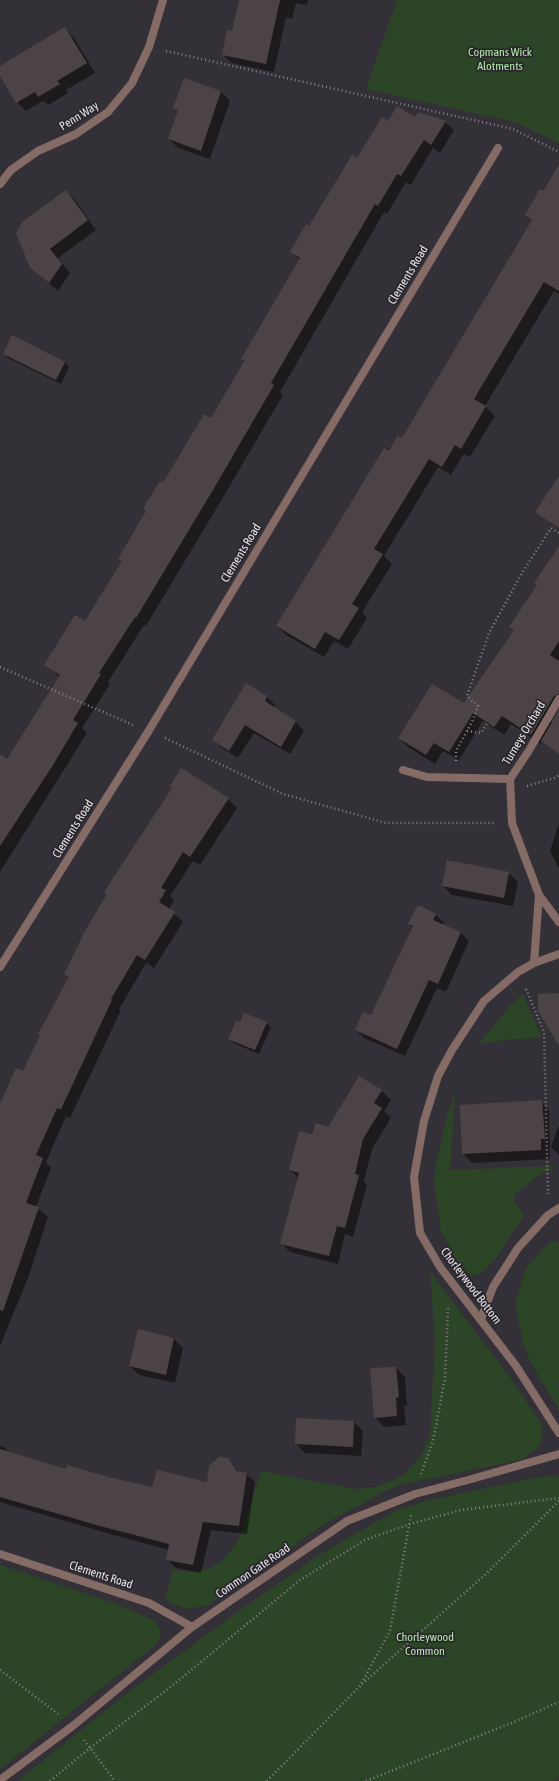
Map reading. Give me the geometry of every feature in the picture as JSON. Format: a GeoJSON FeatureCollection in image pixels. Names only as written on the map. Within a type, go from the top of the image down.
{"type":"FeatureCollection","features":[{"type":"Feature","properties":{"kind":"street","name":"Penn Way"},"geometry":{"type":"LineString","coordinates":[[0,184],[11,170],[38,151],[76,134],[108,112],[132,83],[148,47],[163,0]]}},
{"type":"Feature","properties":{"kind":"street","name":"Clements Road"},"geometry":{"type":"LineString","coordinates":[[0,967],[148,732],[498,148]]}},
{"type":"Feature","properties":{"kind":"street","name":"Turneys Orchard"},"geometry":{"type":"LineString","coordinates":[[534,963],[539,895],[512,823],[510,779],[528,752],[559,699]]}},
{"type":"Feature","properties":{"kind":"street","name":"Turneys Orchard"},"geometry":{"type":"LineString","coordinates":[[403,770],[427,777],[510,779]]}},
{"type":"Feature","properties":{"kind":"street"},"geometry":{"type":"LineString","coordinates":[[539,895],[559,922]]}},
{"type":"Feature","properties":{"kind":"street","name":"Chorleywood Bottom"},"geometry":{"type":"LineString","coordinates":[[559,954],[534,963],[518,972],[484,1001],[452,1050],[438,1076],[424,1121],[414,1176],[420,1233],[440,1267],[516,1366],[559,1433]]}},
{"type":"Feature","properties":{"kind":"street"},"geometry":{"type":"LineString","coordinates":[[481,1319],[493,1287],[518,1248],[548,1216],[559,1208]]}},
{"type":"Feature","properties":{"kind":"street","name":"Common Gate Road"},"geometry":{"type":"LineString","coordinates":[[0,1780],[74,1725],[192,1627],[347,1521],[415,1494],[559,1454]]}},
{"type":"Feature","properties":{"kind":"street","name":"Clements Road"},"geometry":{"type":"LineString","coordinates":[[0,1554],[149,1603],[192,1627]]}},
{"type":"Feature","properties":{"kind":"path"},"geometry":{"type":"LineString","coordinates":[[148,47],[513,129],[559,152]]}},
{"type":"Feature","properties":{"kind":"path"},"geometry":{"type":"LineString","coordinates":[[456,778],[456,751],[478,706],[467,696],[489,633],[522,574],[551,528],[559,533]]}},
{"type":"Feature","properties":{"kind":"path"},"geometry":{"type":"LineString","coordinates":[[0,667],[148,732],[181,744],[282,794],[386,823],[512,823]]}},
{"type":"Feature","properties":{"kind":"path"},"geometry":{"type":"LineString","coordinates":[[467,731],[481,733],[488,722]]}},
{"type":"Feature","properties":{"kind":"path"},"geometry":{"type":"LineString","coordinates":[[511,790],[557,777],[559,773]]}},
{"type":"Feature","properties":{"kind":"path"},"geometry":{"type":"LineString","coordinates":[[518,972],[544,1032],[548,1216]]}},
{"type":"Feature","properties":{"kind":"path"},"geometry":{"type":"LineString","coordinates":[[360,1686],[390,1631],[415,1494],[433,1441],[445,1378],[449,1320],[448,1277]]}},
{"type":"Feature","properties":{"kind":"path"},"geometry":{"type":"LineString","coordinates":[[50,1781],[90,1748],[172,1686],[300,1580],[365,1540],[410,1524],[461,1510],[559,1500]]}},
{"type":"Feature","properties":{"kind":"path"},"geometry":{"type":"LineString","coordinates":[[267,1781],[360,1686],[486,1574],[559,1500]]}},
{"type":"Feature","properties":{"kind":"path"},"geometry":{"type":"LineString","coordinates":[[366,1781],[514,1722],[559,1702]]}},
{"type":"Feature","properties":{"kind":"green space","name":"Copmans Wick Alotments"},"geometry":{"type":"Polygon","coordinates":[[[397,0],[559,0],[559,143],[515,122],[366,89],[397,0]]]}},
{"type":"Feature","properties":{"kind":"green space"},"geometry":{"type":"Polygon","coordinates":[[[523,994],[542,1038],[510,1039],[479,1044],[509,1007],[523,994]]]}},
{"type":"Feature","properties":{"kind":"green space"},"geometry":{"type":"Polygon","coordinates":[[[455,1092],[450,1170],[556,1166],[538,1176],[515,1194],[514,1201],[524,1215],[495,1259],[479,1275],[469,1275],[454,1256],[441,1231],[434,1181],[437,1159],[447,1116],[455,1092]]]}},
{"type":"Feature","properties":{"kind":"green space"},"geometry":{"type":"Polygon","coordinates":[[[551,1241],[559,1242],[559,1409],[532,1365],[523,1343],[515,1302],[526,1268],[551,1241]]]}},
{"type":"Feature","properties":{"kind":"green space"},"geometry":{"type":"Polygon","coordinates":[[[430,1272],[509,1376],[540,1422],[543,1435],[538,1447],[522,1459],[399,1485],[384,1492],[327,1522],[208,1605],[187,1609],[165,1600],[173,1570],[191,1572],[210,1569],[223,1560],[235,1545],[241,1534],[261,1471],[355,1489],[377,1487],[404,1475],[414,1464],[422,1454],[430,1436],[435,1341],[430,1272]]]}},
{"type":"Feature","properties":{"kind":"green space","name":"Chorleywood Common"},"geometry":{"type":"Polygon","coordinates":[[[553,1476],[559,1478],[559,1778],[552,1781],[18,1781],[126,1694],[232,1616],[319,1555],[397,1510],[425,1501],[539,1477],[553,1476]]]}},
{"type":"Feature","properties":{"kind":"green space"},"geometry":{"type":"Polygon","coordinates":[[[0,1565],[114,1603],[155,1621],[161,1631],[158,1643],[0,1769],[0,1565]]]}},
{"type":"Feature","properties":{"kind":"building"},"geometry":{"type":"Polygon","coordinates":[[[239,0],[280,0],[266,64],[222,55],[227,30],[232,31],[239,0]]]}},
{"type":"Feature","properties":{"kind":"building"},"geometry":{"type":"Polygon","coordinates":[[[65,27],[87,63],[57,81],[60,84],[38,97],[35,92],[16,103],[0,76],[0,66],[65,27]]]}},
{"type":"Feature","properties":{"kind":"building"},"geometry":{"type":"Polygon","coordinates":[[[184,78],[221,91],[201,151],[168,139],[178,110],[173,108],[184,78]]]}},
{"type":"Feature","properties":{"kind":"building"},"geometry":{"type":"Polygon","coordinates":[[[397,106],[415,117],[418,112],[446,121],[431,145],[424,140],[401,176],[397,174],[378,206],[375,204],[271,383],[274,385],[213,490],[136,618],[135,617],[99,673],[101,674],[73,720],[78,723],[53,765],[0,846],[0,754],[7,759],[60,675],[44,665],[75,615],[85,621],[122,561],[118,559],[146,511],[143,508],[160,481],[163,483],[204,414],[211,418],[245,360],[241,359],[300,258],[290,252],[306,224],[309,226],[352,155],[357,158],[382,117],[388,121],[397,106]]]}},
{"type":"Feature","properties":{"kind":"building"},"geometry":{"type":"Polygon","coordinates":[[[559,165],[559,291],[544,282],[474,399],[486,406],[461,449],[455,445],[442,467],[429,459],[374,549],[383,554],[352,604],[359,608],[339,640],[325,632],[315,649],[276,626],[384,448],[389,451],[397,436],[402,438],[532,220],[525,215],[540,189],[543,191],[559,165]]]}},
{"type":"Feature","properties":{"kind":"building"},"geometry":{"type":"Polygon","coordinates":[[[66,190],[88,220],[50,249],[62,264],[49,283],[30,268],[16,233],[23,221],[66,190]]]}},
{"type":"Feature","properties":{"kind":"building"},"geometry":{"type":"Polygon","coordinates":[[[12,335],[65,362],[56,380],[3,354],[12,335]]]}},
{"type":"Feature","properties":{"kind":"building"},"geometry":{"type":"Polygon","coordinates":[[[559,476],[559,528],[535,512],[559,476]]]}},
{"type":"Feature","properties":{"kind":"building"},"geometry":{"type":"Polygon","coordinates":[[[559,546],[559,641],[550,655],[559,661],[559,694],[554,696],[531,735],[502,716],[494,727],[473,713],[449,752],[434,743],[426,755],[398,738],[432,684],[464,703],[514,630],[509,627],[537,585],[534,583],[559,546]]]}},
{"type":"Feature","properties":{"kind":"building"},"geometry":{"type":"Polygon","coordinates":[[[246,683],[267,696],[265,701],[296,721],[281,747],[245,725],[229,751],[212,740],[246,683]]]}},
{"type":"Feature","properties":{"kind":"building"},"geometry":{"type":"Polygon","coordinates":[[[559,710],[559,754],[541,741],[559,710]]]}},
{"type":"Feature","properties":{"kind":"building"},"geometry":{"type":"Polygon","coordinates":[[[181,768],[229,798],[190,857],[183,852],[161,888],[166,890],[159,902],[175,912],[145,960],[137,955],[111,999],[112,1000],[61,1109],[57,1108],[36,1155],[43,1158],[26,1203],[39,1207],[3,1311],[0,1310],[0,1104],[16,1068],[23,1071],[40,1035],[38,1034],[69,977],[64,974],[85,931],[107,894],[104,892],[172,788],[170,786],[181,768]]]}},
{"type":"Feature","properties":{"kind":"building"},"geometry":{"type":"Polygon","coordinates":[[[447,860],[509,872],[504,898],[442,886],[447,860]]]}},
{"type":"Feature","properties":{"kind":"building"},"geometry":{"type":"Polygon","coordinates":[[[418,905],[436,914],[433,920],[461,932],[438,984],[429,980],[397,1049],[355,1030],[363,1012],[371,1015],[413,926],[408,924],[418,905]]]}},
{"type":"Feature","properties":{"kind":"building"},"geometry":{"type":"Polygon","coordinates":[[[559,993],[559,1046],[538,1011],[538,994],[559,993]]]}},
{"type":"Feature","properties":{"kind":"building"},"geometry":{"type":"Polygon","coordinates":[[[244,1013],[267,1022],[255,1050],[228,1039],[236,1021],[240,1022],[244,1013]]]}},
{"type":"Feature","properties":{"kind":"building"},"geometry":{"type":"Polygon","coordinates":[[[359,1076],[382,1090],[374,1103],[382,1108],[363,1139],[355,1174],[359,1175],[345,1228],[337,1226],[329,1256],[280,1244],[299,1173],[289,1170],[299,1131],[312,1134],[316,1123],[328,1127],[359,1076]]]}},
{"type":"Feature","properties":{"kind":"building"},"geometry":{"type":"Polygon","coordinates":[[[542,1100],[545,1139],[541,1139],[541,1150],[462,1154],[460,1105],[542,1100]]]}},
{"type":"Feature","properties":{"kind":"building"},"geometry":{"type":"Polygon","coordinates":[[[138,1329],[174,1338],[166,1375],[129,1366],[138,1329]]]}},
{"type":"Feature","properties":{"kind":"building"},"geometry":{"type":"Polygon","coordinates":[[[396,1367],[399,1397],[396,1398],[397,1416],[374,1418],[370,1368],[396,1367]]]}},
{"type":"Feature","properties":{"kind":"building"},"geometry":{"type":"Polygon","coordinates":[[[296,1418],[354,1421],[353,1447],[295,1444],[296,1418]]]}},
{"type":"Feature","properties":{"kind":"building"},"geometry":{"type":"Polygon","coordinates":[[[0,1449],[66,1469],[67,1465],[112,1478],[152,1487],[157,1470],[207,1482],[209,1466],[219,1457],[228,1458],[237,1471],[247,1473],[239,1526],[203,1522],[193,1565],[166,1560],[169,1544],[0,1497],[0,1449]]]}}]}
